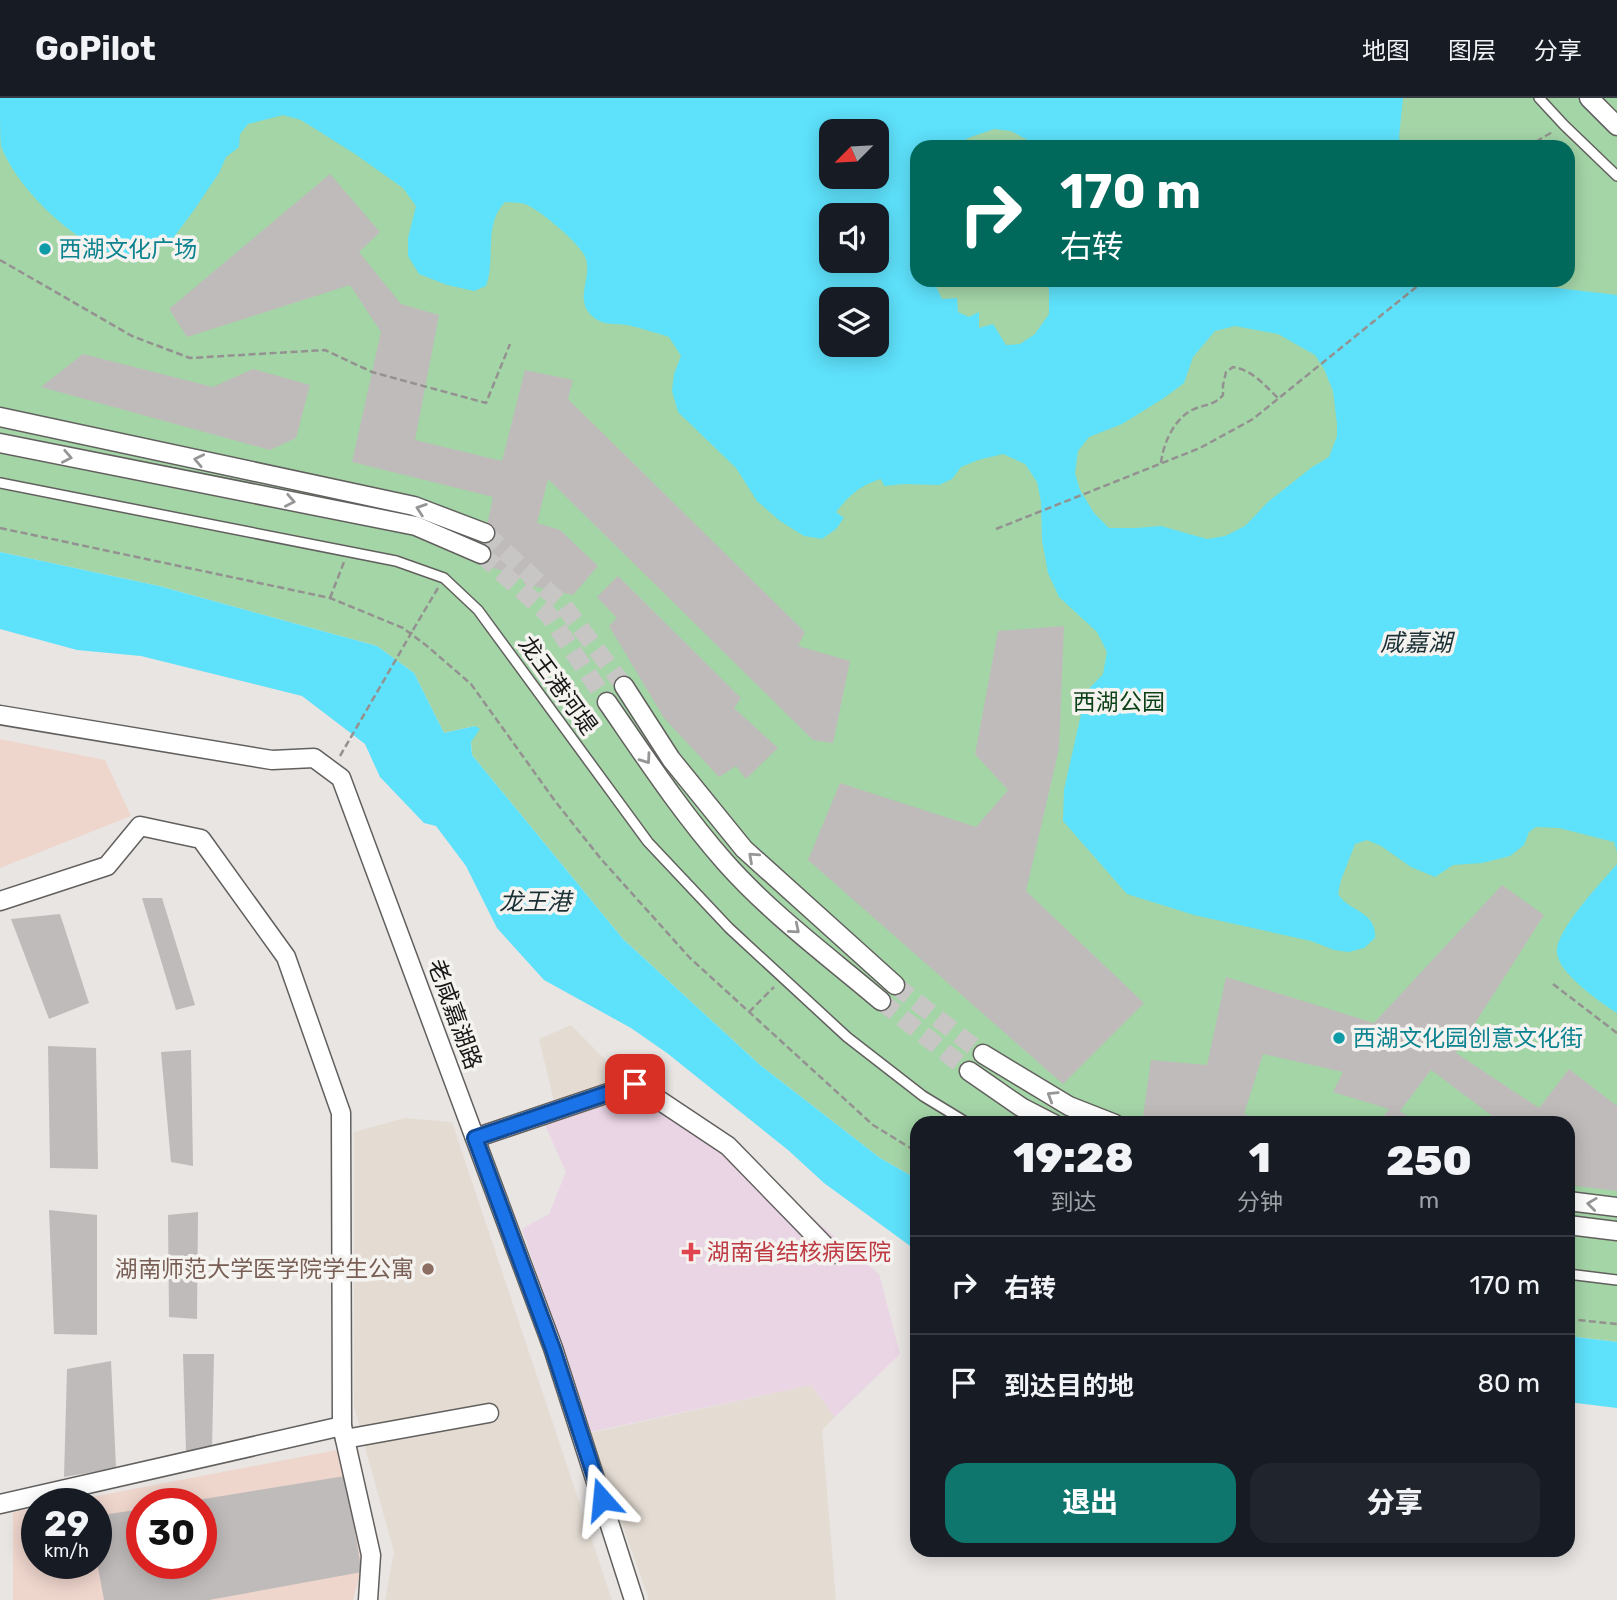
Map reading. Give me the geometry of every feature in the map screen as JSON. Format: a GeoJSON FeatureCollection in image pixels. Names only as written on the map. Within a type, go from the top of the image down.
{"type":"FeatureCollection","features":[{"type":"Feature","properties":{"kind":"street"},"geometry":{"type":"LineString","coordinates":[[1589,98],[1617,125]]}},
{"type":"Feature","properties":{"kind":"street"},"geometry":{"type":"LineString","coordinates":[[0,417],[414,506],[485,533]]}},
{"type":"Feature","properties":{"kind":"street"},"geometry":{"type":"LineString","coordinates":[[0,443],[416,526],[481,554]]}},
{"type":"Feature","properties":{"kind":"street"},"geometry":{"type":"LineString","coordinates":[[624,686],[671,758],[744,849],[895,985]]}},
{"type":"Feature","properties":{"kind":"street"},"geometry":{"type":"LineString","coordinates":[[607,702],[677,803],[726,863],[772,909],[881,1001]]}},
{"type":"Feature","properties":{"kind":"street","name":"老咸嘉湖路"},"geometry":{"type":"LineString","coordinates":[[0,715],[272,760],[314,758],[341,778],[553,1349],[634,1600]]}},
{"type":"Feature","properties":{"kind":"street"},"geometry":{"type":"LineString","coordinates":[[0,901],[107,866],[140,826],[201,839],[286,957],[341,1113],[343,1433],[371,1555],[368,1600]]}},
{"type":"Feature","properties":{"kind":"street"},"geometry":{"type":"LineString","coordinates":[[983,1054],[1069,1106],[1095,1116]]}},
{"type":"Feature","properties":{"kind":"street"},"geometry":{"type":"LineString","coordinates":[[970,1071],[1038,1116]]}},
{"type":"Feature","properties":{"kind":"street"},"geometry":{"type":"LineString","coordinates":[[475,1138],[635,1084],[728,1146],[833,1254]]}},
{"type":"Feature","properties":{"kind":"street"},"geometry":{"type":"LineString","coordinates":[[1575,1202],[1617,1207]]}},
{"type":"Feature","properties":{"kind":"street"},"geometry":{"type":"LineString","coordinates":[[1575,1226],[1617,1231]]}},
{"type":"Feature","properties":{"kind":"street"},"geometry":{"type":"LineString","coordinates":[[0,1504],[343,1433],[489,1413]]}},
{"type":"Feature","properties":{"kind":"lane"},"geometry":{"type":"LineString","coordinates":[[1539,98],[1617,176]]}},
{"type":"Feature","properties":{"kind":"lane","name":"龙王港河堤"},"geometry":{"type":"LineString","coordinates":[[0,483],[396,561],[444,578],[478,610],[648,842],[729,928],[847,1037],[923,1096],[956,1116]]}},
{"type":"Feature","properties":{"kind":"lane"},"geometry":{"type":"LineString","coordinates":[[1575,1275],[1617,1280]]}},
{"type":"Feature","properties":{"kind":"path"},"geometry":{"type":"LineString","coordinates":[[1539,140],[1564,125]]}},
{"type":"Feature","properties":{"kind":"path"},"geometry":{"type":"LineString","coordinates":[[0,260],[132,336],[190,358],[325,349],[372,372],[486,402],[510,344]]}},
{"type":"Feature","properties":{"kind":"path"},"geometry":{"type":"LineString","coordinates":[[996,529],[1200,448],[1253,419],[1416,287]]}},
{"type":"Feature","properties":{"kind":"path"},"geometry":{"type":"LineString","coordinates":[[1161,463],[1162,453],[1180,419],[1193,410],[1217,402],[1223,396],[1226,372],[1233,367],[1243,368],[1256,377],[1279,399]]}},
{"type":"Feature","properties":{"kind":"path"},"geometry":{"type":"LineString","coordinates":[[0,528],[330,598],[404,628],[471,684],[555,801],[601,859],[690,958],[873,1125],[910,1148]]}},
{"type":"Feature","properties":{"kind":"path"},"geometry":{"type":"LineString","coordinates":[[330,598],[349,552]]}},
{"type":"Feature","properties":{"kind":"path"},"geometry":{"type":"LineString","coordinates":[[340,756],[444,578]]}},
{"type":"Feature","properties":{"kind":"path"},"geometry":{"type":"LineString","coordinates":[[749,1012],[783,978]]}},
{"type":"Feature","properties":{"kind":"path"},"geometry":{"type":"LineString","coordinates":[[1553,984],[1617,1033]]}},
{"type":"Feature","properties":{"kind":"path"},"geometry":{"type":"LineString","coordinates":[[1575,1320],[1617,1324]]}},
{"type":"Feature","properties":{"kind":"shaded area"},"geometry":{"type":"Polygon","coordinates":[[[0,739],[105,760],[131,816],[0,868],[0,739]]]}},
{"type":"Feature","properties":{"kind":"shaded area"},"geometry":{"type":"Polygon","coordinates":[[[571,1025],[622,1077],[554,1101],[539,1039],[571,1025]]]}},
{"type":"Feature","properties":{"kind":"shaded area","name":"湖南省结核病医院"},"geometry":{"type":"Polygon","coordinates":[[[641,1092],[718,1138],[879,1274],[900,1354],[835,1417],[811,1385],[590,1432],[522,1229],[549,1214],[566,1172],[542,1118],[641,1092]]]}},
{"type":"Feature","properties":{"kind":"shaded area","name":"湖南师范大学医学院学生公寓"},"geometry":{"type":"Polygon","coordinates":[[[405,1118],[452,1122],[612,1600],[385,1600],[394,1552],[354,1407],[354,1132],[405,1118]]]}},
{"type":"Feature","properties":{"kind":"shaded area"},"geometry":{"type":"Polygon","coordinates":[[[811,1385],[835,1417],[822,1430],[836,1600],[649,1600],[590,1433],[811,1385]]]}},
{"type":"Feature","properties":{"kind":"shaded area"},"geometry":{"type":"Polygon","coordinates":[[[342,1449],[369,1540],[353,1600],[13,1600],[13,1512],[21,1511],[21,1579],[112,1579],[112,1493],[126,1491],[126,1579],[217,1579],[217,1488],[139,1488],[342,1449]]]}},
{"type":"Feature","properties":{"kind":"green space","name":"西湖公园"},"geometry":{"type":"Polygon","coordinates":[[[0,98],[1617,98],[1617,1342],[1575,1337],[1575,1116],[910,1116],[910,1175],[880,1158],[760,1065],[623,939],[472,755],[471,742],[475,726],[444,733],[414,673],[377,646],[159,586],[0,552],[0,98]]]}},
{"type":"Feature","properties":{"kind":"water","name":"咸嘉湖"},"geometry":{"type":"Polygon","coordinates":[[[0,98],[1403,98],[1400,140],[1027,140],[1011,131],[994,129],[965,140],[910,140],[910,287],[936,287],[942,299],[957,298],[958,312],[969,317],[979,312],[979,328],[993,324],[1006,345],[1020,344],[1035,334],[1049,314],[1048,287],[1549,287],[1617,295],[1617,852],[1614,842],[1559,828],[1536,827],[1529,832],[1524,845],[1510,856],[1482,863],[1453,865],[1435,877],[1411,867],[1381,846],[1367,840],[1355,844],[1338,894],[1372,922],[1375,938],[1364,948],[1349,952],[1194,915],[1127,894],[1063,821],[1064,790],[1086,692],[1103,674],[1107,652],[1097,632],[1059,597],[1048,573],[1037,482],[1025,464],[1003,454],[961,467],[952,479],[939,485],[884,486],[881,479],[861,488],[841,506],[836,512],[844,518],[836,529],[822,539],[804,536],[780,521],[757,501],[736,468],[678,412],[672,391],[674,374],[681,356],[669,337],[627,325],[604,323],[592,316],[584,303],[587,266],[583,253],[560,229],[533,208],[522,203],[505,202],[498,211],[492,232],[486,286],[474,291],[447,285],[419,274],[408,256],[408,238],[416,206],[403,188],[301,120],[283,115],[248,124],[240,134],[239,147],[226,157],[219,173],[168,245],[158,241],[137,256],[136,263],[101,250],[65,226],[39,202],[7,160],[1,146],[0,98]],[[1235,326],[1215,331],[1193,357],[1184,383],[1122,424],[1089,437],[1078,451],[1075,473],[1080,490],[1094,513],[1109,528],[1161,526],[1207,539],[1225,536],[1245,526],[1269,501],[1329,457],[1337,436],[1337,424],[1333,391],[1324,369],[1315,355],[1278,334],[1235,326]]]}},
{"type":"Feature","properties":{"kind":"water","name":"龙王港"},"geometry":{"type":"Polygon","coordinates":[[[0,552],[159,586],[377,646],[414,673],[444,733],[475,726],[480,729],[471,742],[472,755],[623,939],[760,1065],[880,1158],[910,1175],[910,1246],[824,1183],[788,1150],[667,1053],[631,1028],[544,980],[497,928],[466,866],[436,826],[424,823],[380,777],[365,744],[302,696],[141,656],[77,650],[0,629],[0,552]]]}},
{"type":"Feature","properties":{"kind":"water"},"geometry":{"type":"Polygon","coordinates":[[[1617,864],[1617,1013],[1572,978],[1559,961],[1557,953],[1558,943],[1571,919],[1617,864]]]}},
{"type":"Feature","properties":{"kind":"water"},"geometry":{"type":"Polygon","coordinates":[[[1575,1337],[1617,1342],[1617,1408],[1575,1403],[1575,1337]]]}},
{"type":"Feature","properties":{"kind":"building"},"geometry":{"type":"Polygon","coordinates":[[[330,174],[380,232],[359,252],[401,304],[439,315],[415,440],[502,461],[525,370],[573,380],[568,399],[805,632],[798,646],[850,661],[833,743],[813,740],[548,479],[537,523],[560,530],[598,566],[573,595],[524,584],[524,577],[479,564],[493,497],[352,462],[381,332],[350,285],[187,337],[169,309],[330,174]]]}},
{"type":"Feature","properties":{"kind":"building"},"geometry":{"type":"Polygon","coordinates":[[[83,354],[213,387],[253,369],[310,385],[296,438],[270,450],[41,387],[83,354]]]}},
{"type":"Feature","properties":{"kind":"building"},"geometry":{"type":"Polygon","coordinates":[[[618,576],[741,698],[734,708],[778,748],[746,779],[736,766],[719,777],[664,718],[609,626],[617,618],[597,597],[618,576]]]}},
{"type":"Feature","properties":{"kind":"building"},"geometry":{"type":"Polygon","coordinates":[[[1064,626],[1059,749],[1026,891],[1144,1003],[1063,1084],[808,860],[840,783],[976,827],[1008,790],[975,754],[998,631],[1064,626]]]}},
{"type":"Feature","properties":{"kind":"building","name":"西湖文化园创意文化街"},"geometry":{"type":"Polygon","coordinates":[[[1502,885],[1544,915],[1456,1053],[1539,1108],[1569,1069],[1617,1106],[1617,1191],[1575,1186],[1575,1116],[1492,1116],[1431,1070],[1400,1111],[1407,1116],[1384,1116],[1389,1109],[1333,1092],[1343,1072],[1263,1054],[1244,1114],[1249,1116],[1143,1116],[1151,1060],[1207,1065],[1226,977],[1374,1023],[1502,885]]]}},
{"type":"Feature","properties":{"kind":"building"},"geometry":{"type":"Polygon","coordinates":[[[142,898],[162,898],[195,1005],[176,1010],[142,898]]]}},
{"type":"Feature","properties":{"kind":"building"},"geometry":{"type":"Polygon","coordinates":[[[60,914],[89,1003],[49,1019],[11,919],[60,914]]]}},
{"type":"Feature","properties":{"kind":"building"},"geometry":{"type":"Polygon","coordinates":[[[48,1046],[96,1048],[98,1169],[50,1168],[48,1046]]]}},
{"type":"Feature","properties":{"kind":"building"},"geometry":{"type":"Polygon","coordinates":[[[191,1050],[193,1166],[171,1162],[161,1052],[191,1050]]]}},
{"type":"Feature","properties":{"kind":"building"},"geometry":{"type":"Polygon","coordinates":[[[49,1210],[97,1215],[97,1335],[54,1334],[49,1210]]]}},
{"type":"Feature","properties":{"kind":"building"},"geometry":{"type":"Polygon","coordinates":[[[198,1212],[197,1319],[169,1317],[168,1215],[198,1212]]]}},
{"type":"Feature","properties":{"kind":"building"},"geometry":{"type":"Polygon","coordinates":[[[183,1354],[214,1354],[212,1451],[186,1451],[183,1354]]]}},
{"type":"Feature","properties":{"kind":"building"},"geometry":{"type":"Polygon","coordinates":[[[111,1361],[116,1468],[64,1477],[67,1369],[111,1361]]]}},
{"type":"Feature","properties":{"kind":"building"},"geometry":{"type":"Polygon","coordinates":[[[345,1476],[362,1572],[209,1600],[104,1600],[100,1579],[112,1579],[112,1514],[126,1511],[126,1579],[217,1579],[217,1497],[345,1476]]]}},
{"type":"Feature","properties":{"kind":"tunnel"},"geometry":{"type":"LineString","coordinates":[[485,533],[564,606],[624,686]]}},
{"type":"Feature","properties":{"kind":"tunnel"},"geometry":{"type":"LineString","coordinates":[[481,554],[548,614],[607,702]]}},
{"type":"Feature","properties":{"kind":"tunnel"},"geometry":{"type":"LineString","coordinates":[[895,985],[983,1054]]}},
{"type":"Feature","properties":{"kind":"tunnel"},"geometry":{"type":"LineString","coordinates":[[881,1001],[969,1071]]}},
{"type":"Feature","properties":{"kind":"place","name":"西湖文化广场"},"geometry":{"type":"Point","coordinates":[45,249]}},
{"type":"Feature","properties":{"kind":"place","name":"西湖文化园创意文化街"},"geometry":{"type":"Point","coordinates":[1339,1038]}},
{"type":"Feature","properties":{"kind":"place","name":"湖南省结核病医院"},"geometry":{"type":"Point","coordinates":[691,1252]}},
{"type":"Feature","properties":{"kind":"place","name":"湖南师范大学医学院学生公寓"},"geometry":{"type":"Point","coordinates":[428,1269]}},
{"type":"Feature","properties":{"kind":"route"},"geometry":{"type":"LineString","coordinates":[[602,1499],[553,1349],[475,1138],[635,1084]]}}]}
